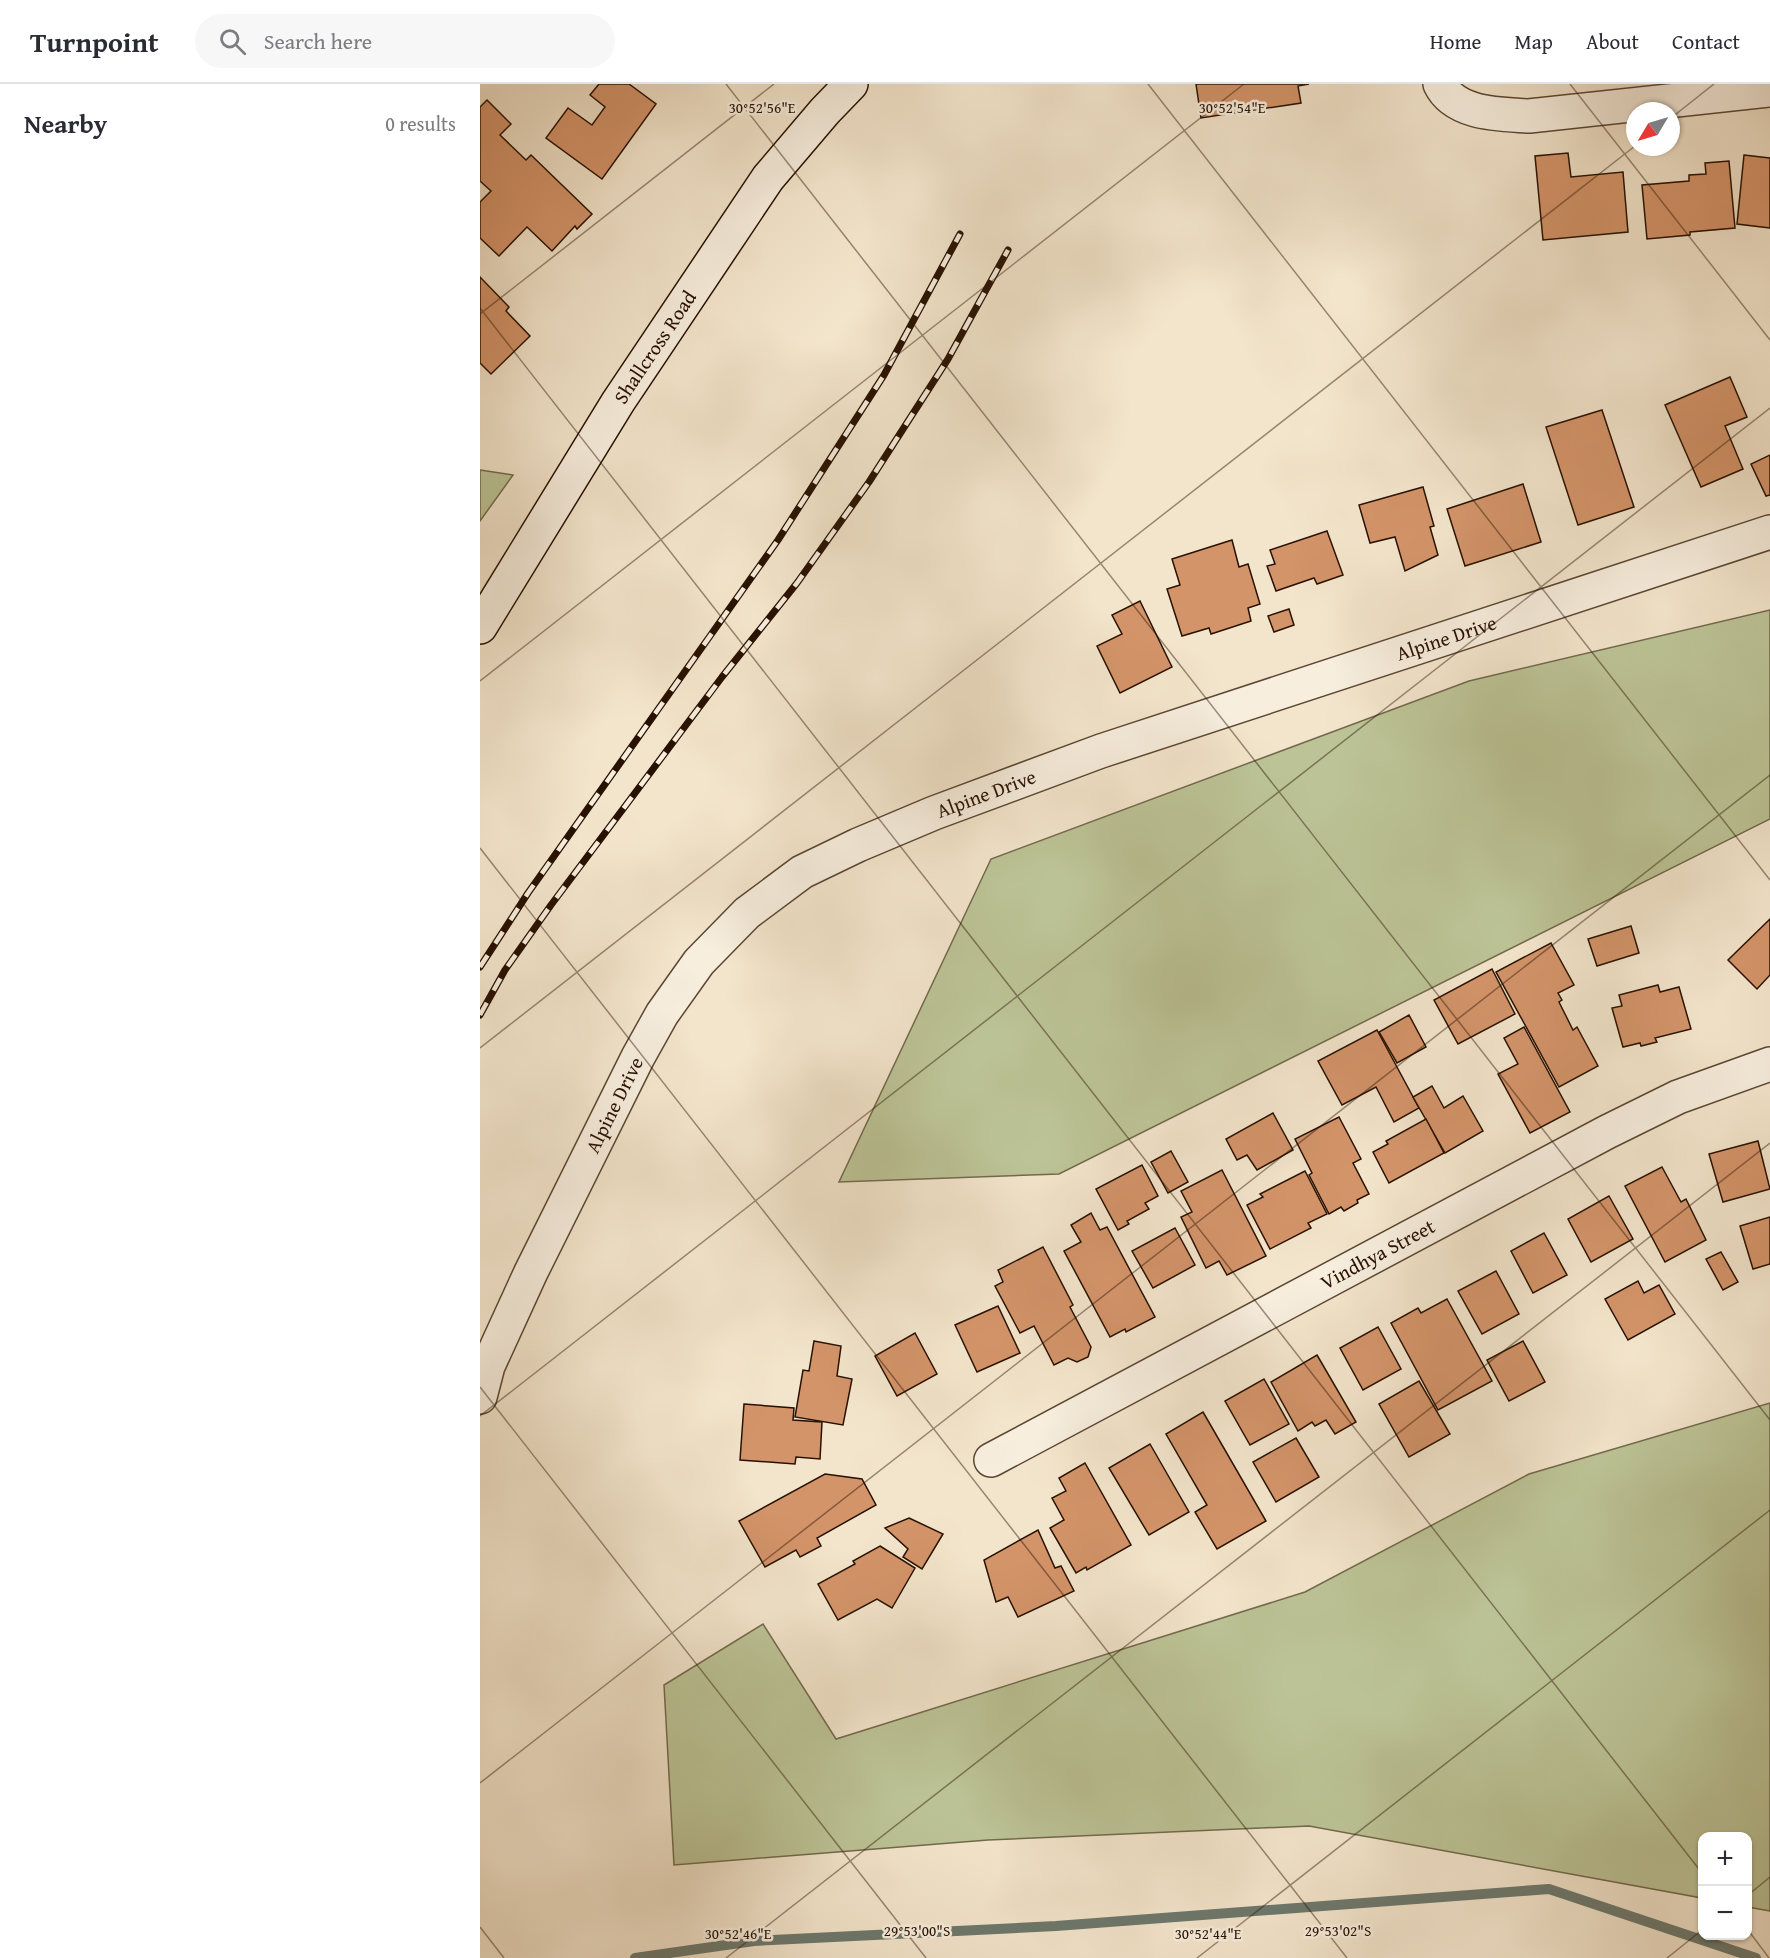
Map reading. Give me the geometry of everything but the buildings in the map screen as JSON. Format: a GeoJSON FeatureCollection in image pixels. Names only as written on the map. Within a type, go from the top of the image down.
{"type":"FeatureCollection","features":[{"type":"Feature","properties":{"kind":"street","name":"Shallcross Road"},"geometry":{"type":"LineString","coordinates":[[480,627],[618,402],[768,178],[851,84]]}},
{"type":"Feature","properties":{"kind":"street"},"geometry":{"type":"LineString","coordinates":[[1440,84],[1443,90],[1461,105],[1492,114],[1529,116],[1770,90]]}},
{"type":"Feature","properties":{"kind":"street","name":"Alpine Drive"},"geometry":{"type":"LineString","coordinates":[[480,1397],[488,1366],[531,1272],[638,1057],[662,1014],[699,962],[747,913],[802,872],[934,813],[1101,751],[1770,532]]}},
{"type":"Feature","properties":{"kind":"street","name":"Vindhya Street"},"geometry":{"type":"LineString","coordinates":[[991,1460],[1607,1132],[1678,1097],[1770,1064]]}},
{"type":"Feature","properties":{"kind":"green space"},"geometry":{"type":"Polygon","coordinates":[[[480,470],[513,475],[480,521],[480,470]]]}},
{"type":"Feature","properties":{"kind":"green space"},"geometry":{"type":"Polygon","coordinates":[[[1770,610],[1770,819],[1059,1174],[839,1182],[991,859],[1469,681],[1770,610]]]}},
{"type":"Feature","properties":{"kind":"green space"},"geometry":{"type":"Polygon","coordinates":[[[1770,1403],[1770,1911],[1752,1908],[1752,1832],[1698,1832],[1698,1897],[1309,1826],[988,1840],[674,1865],[664,1685],[763,1624],[836,1739],[1305,1592],[1529,1474],[1770,1403]]]}},
{"type":"Feature","properties":{"kind":"waterway"},"geometry":{"type":"LineString","coordinates":[[635,1958],[754,1941],[1056,1926],[1549,1889],[1756,1958]]}},
{"type":"Feature","properties":{"kind":"railway"},"geometry":{"type":"LineString","coordinates":[[480,967],[528,893],[778,540],[884,375],[960,234]]}},
{"type":"Feature","properties":{"kind":"railway"},"geometry":{"type":"LineString","coordinates":[[480,1015],[505,970],[551,905],[722,677],[797,583],[869,482],[948,359],[1008,250]]}}]}
